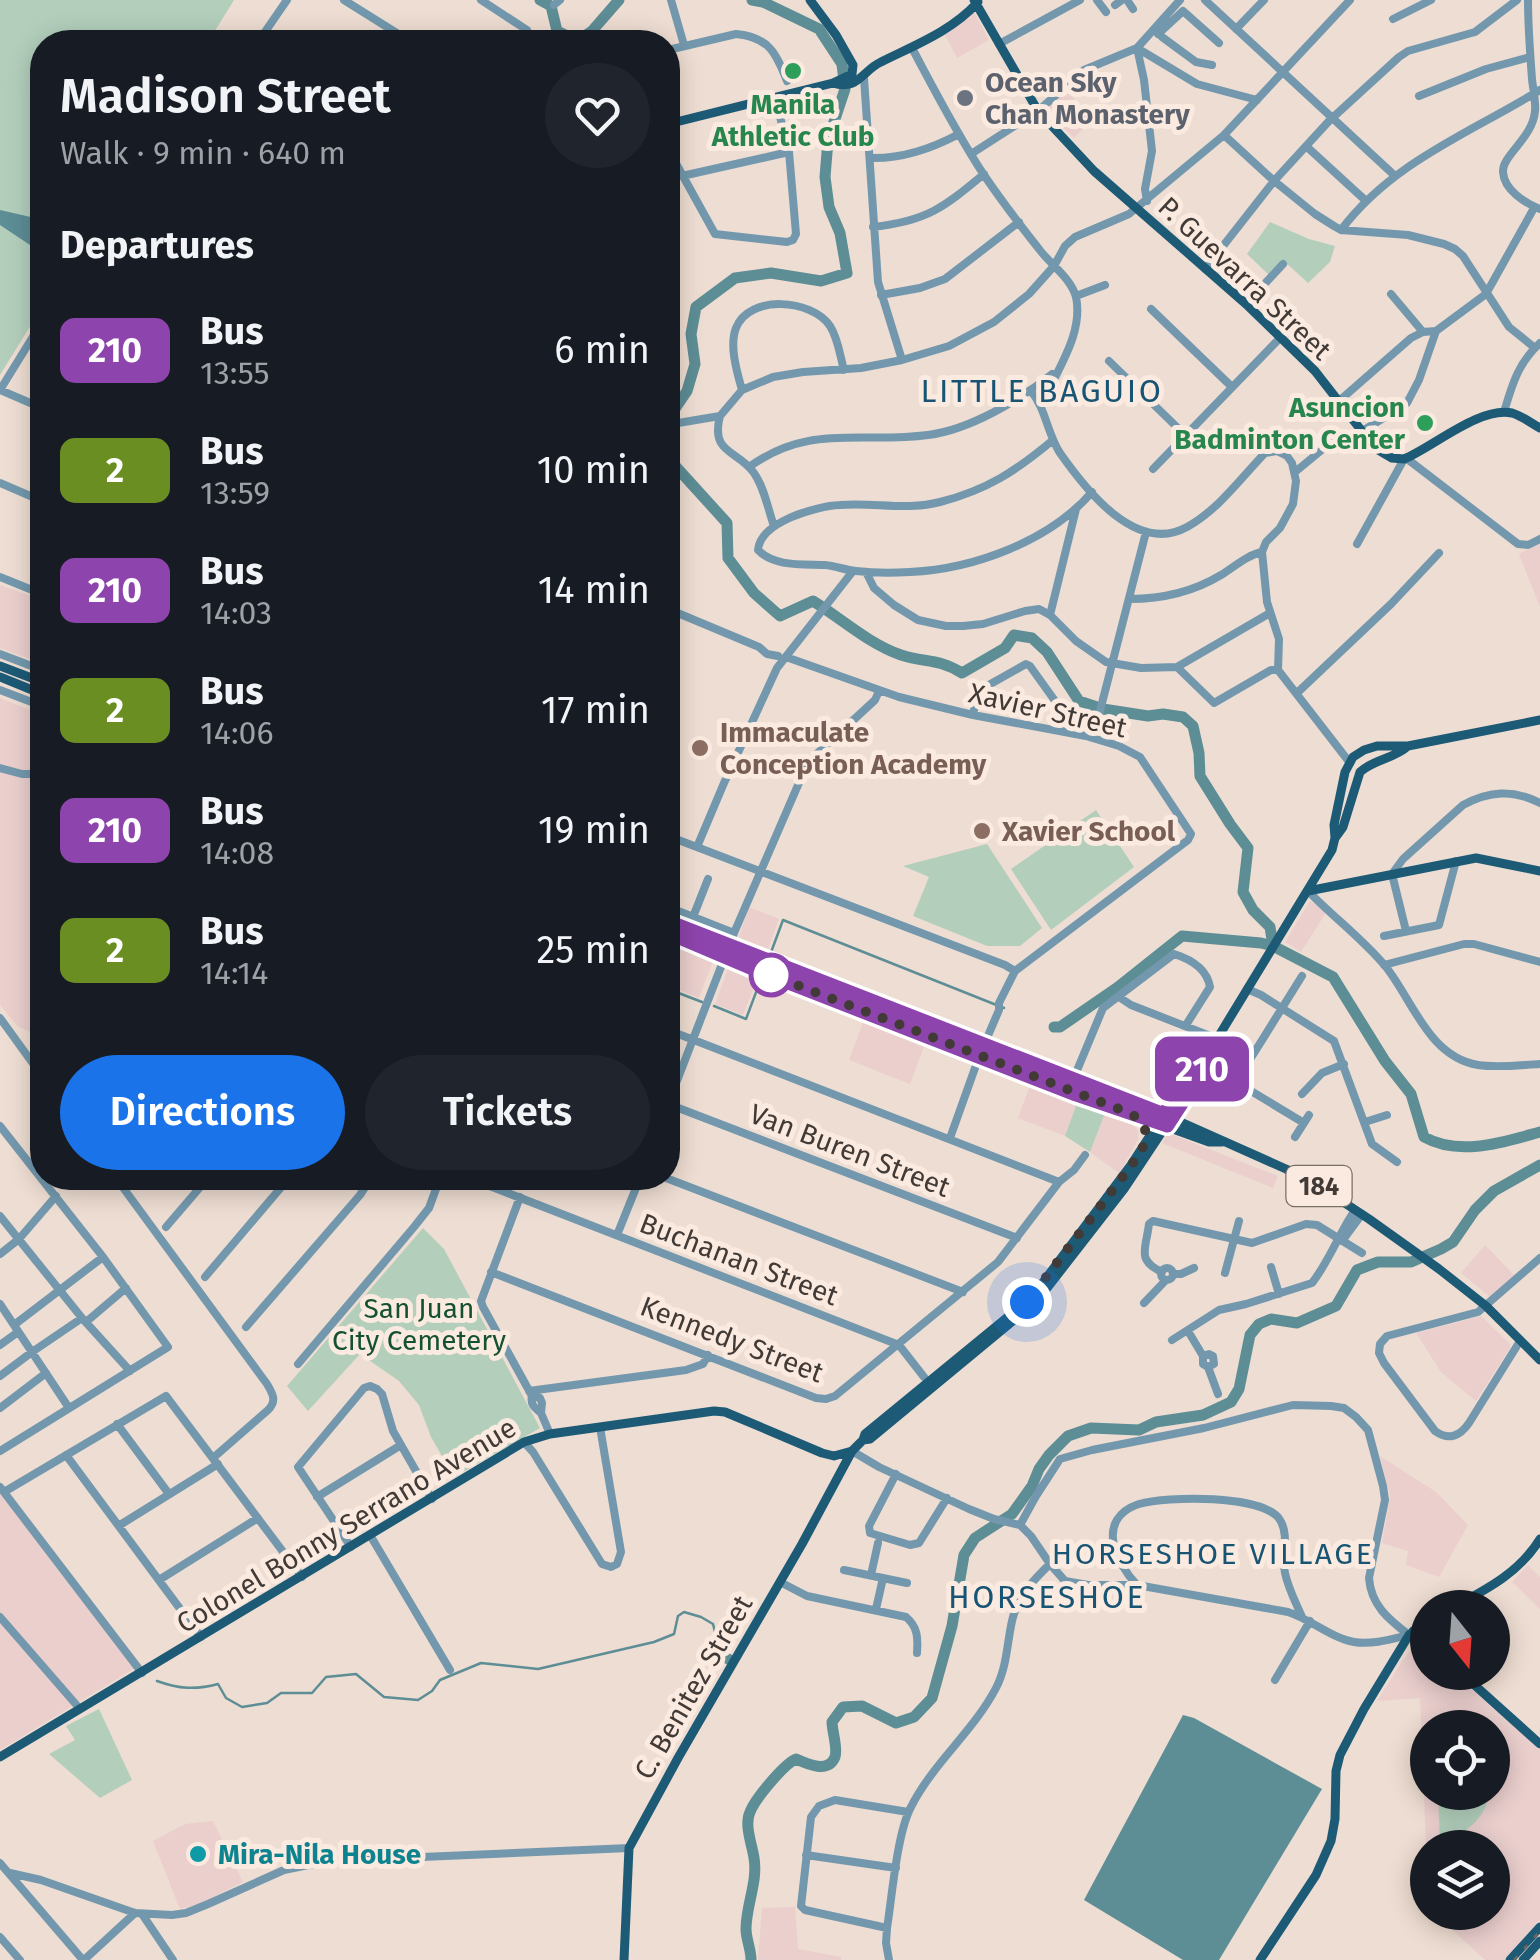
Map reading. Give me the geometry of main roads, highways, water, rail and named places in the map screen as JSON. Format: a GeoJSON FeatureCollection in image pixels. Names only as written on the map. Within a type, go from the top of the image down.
{"type":"FeatureCollection","features":[{"type":"Feature","properties":{"kind":"main road"},"geometry":{"type":"LineString","coordinates":[[810,0],[836,34],[844,78]]}},
{"type":"Feature","properties":{"kind":"main road"},"geometry":{"type":"LineString","coordinates":[[680,121],[844,78],[942,31],[977,1]]}},
{"type":"Feature","properties":{"kind":"main road","name":"P. Guevarra Street"},"geometry":{"type":"LineString","coordinates":[[977,1],[1038,112],[1094,171],[1281,337],[1315,371],[1382,453],[1405,459],[1478,419],[1504,412],[1540,428]]}},
{"type":"Feature","properties":{"kind":"main road"},"geometry":{"type":"LineString","coordinates":[[844,78],[864,78],[873,66]]}},
{"type":"Feature","properties":{"kind":"main road"},"geometry":{"type":"LineString","coordinates":[[0,666],[30,677]]}},
{"type":"Feature","properties":{"kind":"main road"},"geometry":{"type":"LineString","coordinates":[[0,678],[30,689]]}},
{"type":"Feature","properties":{"kind":"main road"},"geometry":{"type":"LineString","coordinates":[[1336,838],[1338,797],[1350,763],[1369,748],[1408,746],[1540,720]]}},
{"type":"Feature","properties":{"kind":"main road"},"geometry":{"type":"LineString","coordinates":[[1165,1120],[1032,1297],[865,1434],[863,1440],[870,1440],[1049,1288],[1124,1189],[1165,1120],[1192,1072],[1204,1062],[1308,891],[1342,828],[1362,769],[1408,746]]}},
{"type":"Feature","properties":{"kind":"main road"},"geometry":{"type":"LineString","coordinates":[[1308,891],[1476,858],[1540,871]]}},
{"type":"Feature","properties":{"kind":"main road","name":"184"},"geometry":{"type":"LineString","coordinates":[[680,928],[727,951],[1132,1114],[1165,1120]]}},
{"type":"Feature","properties":{"kind":"main road","name":"184"},"geometry":{"type":"LineString","coordinates":[[680,936],[727,951]]}},
{"type":"Feature","properties":{"kind":"main road","name":"184"},"geometry":{"type":"LineString","coordinates":[[766,967],[984,1045],[1073,1080],[1209,1142],[1222,1142],[1286,1169],[1322,1188],[1439,1269],[1486,1306],[1540,1360]]}},
{"type":"Feature","properties":{"kind":"main road"},"geometry":{"type":"LineString","coordinates":[[1132,1114],[1146,1131],[1144,1146]]}},
{"type":"Feature","properties":{"kind":"main road","name":"Colonel Bonny Serrano Avenue"},"geometry":{"type":"LineString","coordinates":[[0,1757],[524,1442],[550,1434],[725,1412],[822,1453],[839,1456],[852,1451]]}},
{"type":"Feature","properties":{"kind":"main road","name":"C. Benitez Street"},"geometry":{"type":"LineString","coordinates":[[624,1960],[628,1848],[852,1451],[863,1440]]}},
{"type":"Feature","properties":{"kind":"main road"},"geometry":{"type":"LineString","coordinates":[[822,1453],[834,1465],[838,1479]]}},
{"type":"Feature","properties":{"kind":"main road"},"geometry":{"type":"LineString","coordinates":[[1483,1590],[1523,1562],[1540,1539]]}},
{"type":"Feature","properties":{"kind":"main road"},"geometry":{"type":"LineString","coordinates":[[1266,1958],[1316,1875],[1330,1841],[1340,1755],[1410,1635]]}},
{"type":"Feature","properties":{"kind":"main road"},"geometry":{"type":"LineString","coordinates":[[1480,1690],[1540,1744]]}},
{"type":"Feature","properties":{"kind":"main road"},"geometry":{"type":"LineString","coordinates":[[1510,1960],[1540,1927]]}},
{"type":"Feature","properties":{"kind":"main road"},"geometry":{"type":"LineString","coordinates":[[1522,1960],[1540,1941]]}},
{"type":"Feature","properties":{"kind":"water"},"geometry":{"type":"Polygon","coordinates":[[[0,210],[30,217],[30,245],[0,225],[0,210]]]}},
{"type":"Feature","properties":{"kind":"water"},"geometry":{"type":"Polygon","coordinates":[[[1183,1715],[1322,1789],[1219,1960],[1183,1960],[1084,1900],[1183,1715]]]}},
{"type":"Feature","properties":{"kind":"waterway"},"geometry":{"type":"LineString","coordinates":[[540,0],[551,6],[557,30]]}},
{"type":"Feature","properties":{"kind":"waterway"},"geometry":{"type":"LineString","coordinates":[[593,30],[619,0]]}},
{"type":"Feature","properties":{"kind":"waterway"},"geometry":{"type":"LineString","coordinates":[[680,401],[695,364],[691,334],[696,307],[735,278],[771,273],[821,281],[847,273],[825,177],[828,140],[845,89],[842,64],[819,29],[752,0]]}},
{"type":"Feature","properties":{"kind":"waterway"},"geometry":{"type":"LineString","coordinates":[[680,471],[727,523],[728,558],[754,593],[780,616],[813,601],[889,650],[962,673],[1005,648],[1014,635],[1032,638],[1047,652],[1079,701],[1148,716],[1183,717],[1193,726],[1200,776],[1248,848],[1243,892],[1253,910],[1270,927],[1273,946]]}},
{"type":"Feature","properties":{"kind":"waterway"},"geometry":{"type":"LineString","coordinates":[[770,955],[783,920],[1004,1008]]}},
{"type":"Feature","properties":{"kind":"waterway"},"geometry":{"type":"LineString","coordinates":[[1054,1027],[1060,1027],[1118,987],[1182,936],[1261,943],[1333,977],[1385,1061],[1411,1094],[1424,1137],[1467,1147],[1540,1132]]}},
{"type":"Feature","properties":{"kind":"waterway"},"geometry":{"type":"LineString","coordinates":[[714,1006],[746,1019],[761,979]]}},
{"type":"Feature","properties":{"kind":"waterway"},"geometry":{"type":"LineString","coordinates":[[680,994],[702,1002]]}},
{"type":"Feature","properties":{"kind":"waterway"},"geometry":{"type":"LineString","coordinates":[[751,1960],[746,1929],[754,1876],[748,1823],[753,1806],[777,1775],[796,1759],[817,1766],[832,1762],[836,1749],[832,1722],[843,1707],[862,1706],[896,1723],[914,1717],[932,1698],[952,1626],[964,1555],[975,1538],[1012,1514],[1049,1455],[1068,1436],[1091,1428],[1139,1430],[1156,1422],[1203,1415],[1231,1402],[1239,1389],[1250,1335],[1259,1324],[1271,1319],[1297,1323],[1336,1306],[1357,1270],[1378,1262],[1411,1262],[1441,1249],[1453,1242],[1494,1191],[1540,1165]]}},
{"type":"Feature","properties":{"kind":"waterway"},"geometry":{"type":"LineString","coordinates":[[157,1681],[188,1688],[218,1684],[226,1698],[242,1707],[267,1703],[281,1693],[312,1693],[326,1677],[356,1674],[384,1697],[418,1700],[440,1680],[481,1663],[538,1669],[654,1642],[674,1634],[678,1616],[684,1612],[713,1624],[721,1655]]}},
{"type":"Feature","properties":{"kind":"waterway"},"geometry":{"type":"LineString","coordinates":[[721,1655],[730,1660]]}},
{"type":"Feature","properties":{"kind":"railway"},"geometry":{"type":"LineString","coordinates":[[1514,1960],[1540,1931]]}},
{"type":"Feature","properties":{"kind":"place","name":"Manila Athletic Club"},"geometry":{"type":"Point","coordinates":[793,71]}},
{"type":"Feature","properties":{"kind":"place","name":"Ocean Sky Chan Monastery"},"geometry":{"type":"Point","coordinates":[965,98]}},
{"type":"Feature","properties":{"kind":"place","name":"Asuncion Badminton Center"},"geometry":{"type":"Point","coordinates":[1425,423]}},
{"type":"Feature","properties":{"kind":"place","name":"Immaculate Conception Academy"},"geometry":{"type":"Point","coordinates":[700,748]}},
{"type":"Feature","properties":{"kind":"place","name":"Xavier School"},"geometry":{"type":"Point","coordinates":[982,831]}},
{"type":"Feature","properties":{"kind":"place","name":"Mira-Nila House"},"geometry":{"type":"Point","coordinates":[198,1854]}},
{"type":"Feature","properties":{"kind":"district","name":"LITTLE BAGUIO"},"geometry":{"type":"Point","coordinates":[1042,391]}},
{"type":"Feature","properties":{"kind":"district","name":"HORSESHOE VILLAGE"},"geometry":{"type":"Point","coordinates":[1213,1554]}},
{"type":"Feature","properties":{"kind":"district","name":"HORSESHOE"},"geometry":{"type":"Point","coordinates":[1047,1597]}},
{"type":"Feature","properties":{"kind":"park label","name":"San Juan City Cemetery"},"geometry":{"type":"Point","coordinates":[419,1324]}}]}
